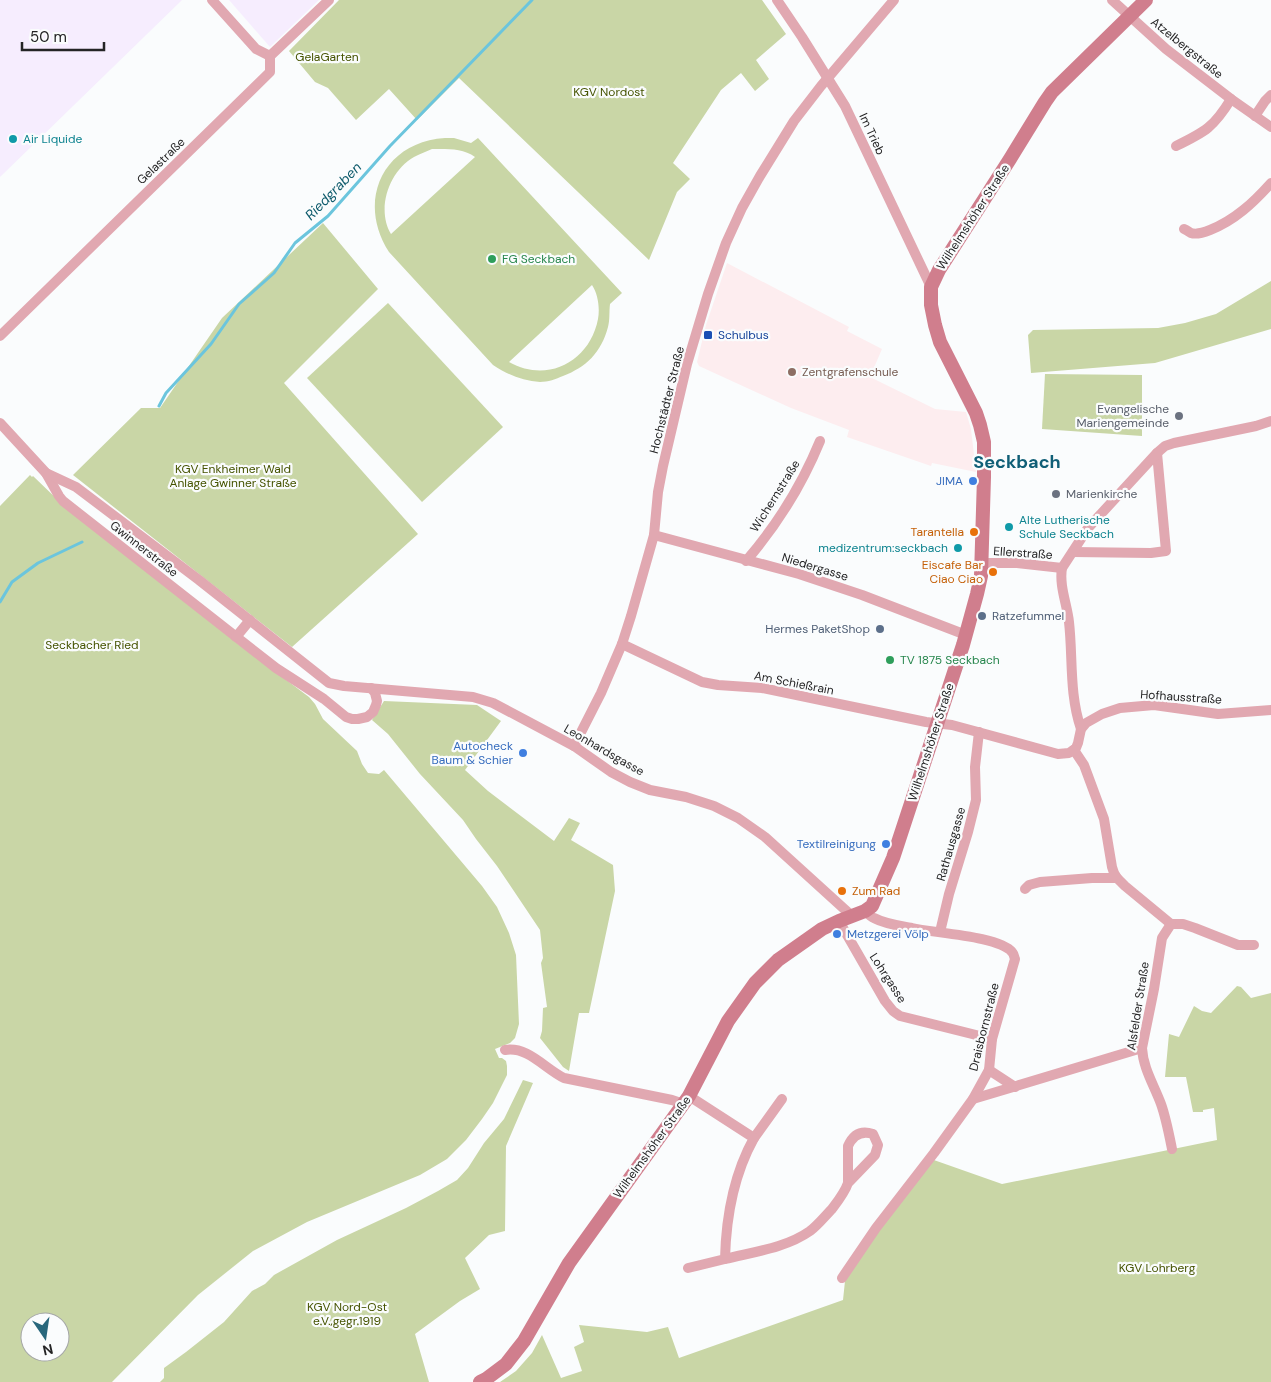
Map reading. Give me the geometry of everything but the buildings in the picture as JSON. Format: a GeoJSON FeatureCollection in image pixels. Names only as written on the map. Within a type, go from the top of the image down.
{"type":"FeatureCollection","features":[{"type":"Feature","properties":{"kind":"main road","name":"Wilhelmshöher Straße"},"geometry":{"type":"LineString","coordinates":[[480,1382],[506,1364],[524,1341],[568,1263],[687,1100],[728,1021],[755,983],[778,960],[822,929],[872,906],[893,858],[966,635],[981,576],[984,477],[983,436],[976,413],[940,342],[931,305],[931,287],[939,270],[1045,102],[1061,82],[1146,0]]}},
{"type":"Feature","properties":{"kind":"street"},"geometry":{"type":"LineString","coordinates":[[212,0],[256,49],[270,56],[329,0]]}},
{"type":"Feature","properties":{"kind":"street","name":"Im Trieb"},"geometry":{"type":"LineString","coordinates":[[777,0],[845,106],[931,287]]}},
{"type":"Feature","properties":{"kind":"street","name":"Hochstädter Straße"},"geometry":{"type":"LineString","coordinates":[[574,746],[601,693],[622,644],[654,535],[660,481],[674,416],[705,302],[726,244],[742,208],[794,121],[894,0]]}},
{"type":"Feature","properties":{"kind":"street","name":"Atzelbergstraße"},"geometry":{"type":"LineString","coordinates":[[1112,0],[1166,49],[1230,99],[1271,127]]}},
{"type":"Feature","properties":{"kind":"street","name":"Gelastraße"},"geometry":{"type":"LineString","coordinates":[[0,336],[270,72],[270,56]]}},
{"type":"Feature","properties":{"kind":"street"},"geometry":{"type":"LineString","coordinates":[[1255,116],[1271,95]]}},
{"type":"Feature","properties":{"kind":"street"},"geometry":{"type":"LineString","coordinates":[[1176,146],[1213,124],[1219,118],[1230,99]]}},
{"type":"Feature","properties":{"kind":"street"},"geometry":{"type":"LineString","coordinates":[[1184,229],[1193,234],[1219,226],[1236,217],[1257,200],[1271,184]]}},
{"type":"Feature","properties":{"kind":"street"},"geometry":{"type":"LineString","coordinates":[[937,723],[979,732],[1054,754],[1064,754],[1074,750],[1078,743],[1081,729],[1075,708],[1069,621],[1062,587],[1062,568],[1088,528],[1165,446],[1271,421]]}},
{"type":"Feature","properties":{"kind":"street","name":"Gwinnerstraße"},"geometry":{"type":"LineString","coordinates":[[0,423],[46,473],[63,501],[276,668],[336,708]]}},
{"type":"Feature","properties":{"kind":"street","name":"Wichernstraße"},"geometry":{"type":"LineString","coordinates":[[746,561],[783,512],[802,480],[820,441]]}},
{"type":"Feature","properties":{"kind":"street"},"geometry":{"type":"LineString","coordinates":[[1073,552],[1151,553],[1166,551],[1157,453]]}},
{"type":"Feature","properties":{"kind":"street","name":"Gwinnerstraße"},"geometry":{"type":"LineString","coordinates":[[46,473],[76,487],[199,580],[320,676]]}},
{"type":"Feature","properties":{"kind":"street","name":"Niedergasse"},"geometry":{"type":"LineString","coordinates":[[654,535],[799,574],[862,595],[966,635]]}},
{"type":"Feature","properties":{"kind":"street","name":"Ellerstraße"},"geometry":{"type":"LineString","coordinates":[[982,563],[1062,568]]}},
{"type":"Feature","properties":{"kind":"street"},"geometry":{"type":"LineString","coordinates":[[236,637],[250,620]]}},
{"type":"Feature","properties":{"kind":"street","name":"Am Schießrain"},"geometry":{"type":"LineString","coordinates":[[622,644],[702,682],[762,688],[864,710],[937,723]]}},
{"type":"Feature","properties":{"kind":"street"},"geometry":{"type":"LineString","coordinates":[[308,688],[313,689],[319,686],[321,682],[320,676]]}},
{"type":"Feature","properties":{"kind":"street","name":"Leonhardsgasse"},"geometry":{"type":"LineString","coordinates":[[320,676],[332,684],[344,686],[473,697],[493,703],[574,746],[611,772],[641,787],[714,806],[738,818],[765,837],[852,916]]}},
{"type":"Feature","properties":{"kind":"street"},"geometry":{"type":"LineString","coordinates":[[344,686],[334,694],[333,700],[336,708],[350,719],[367,717],[373,712],[377,703],[375,693],[371,688]]}},
{"type":"Feature","properties":{"kind":"street","name":"Hofhausstraße"},"geometry":{"type":"LineString","coordinates":[[1081,729],[1086,723],[1102,714],[1131,706],[1154,705],[1218,714],[1271,710]]}},
{"type":"Feature","properties":{"kind":"street","name":"Rathausgasse"},"geometry":{"type":"LineString","coordinates":[[940,932],[976,800],[975,767],[979,732]]}},
{"type":"Feature","properties":{"kind":"street"},"geometry":{"type":"LineString","coordinates":[[1074,750],[1084,765],[1104,818],[1112,867],[1117,878],[1171,924],[1183,924],[1238,945],[1254,945]]}},
{"type":"Feature","properties":{"kind":"street"},"geometry":{"type":"LineString","coordinates":[[1025,889],[1029,885],[1040,882],[1117,878]]}},
{"type":"Feature","properties":{"kind":"street","name":"Draisbornstraße"},"geometry":{"type":"LineString","coordinates":[[842,1278],[876,1228],[973,1100],[989,1070],[992,1039],[1014,959],[1012,951],[988,941],[964,935],[913,929],[874,918],[852,916]]}},
{"type":"Feature","properties":{"kind":"street","name":"Lohrgasse"},"geometry":{"type":"LineString","coordinates":[[852,916],[885,1001],[893,1011],[900,1016],[992,1039]]}},
{"type":"Feature","properties":{"kind":"street","name":"Alsfelder Straße"},"geometry":{"type":"LineString","coordinates":[[1171,924],[1162,938],[1142,1057],[1162,1105],[1172,1149]]}},
{"type":"Feature","properties":{"kind":"street"},"geometry":{"type":"LineString","coordinates":[[973,1100],[1142,1048]]}},
{"type":"Feature","properties":{"kind":"street"},"geometry":{"type":"LineString","coordinates":[[505,1050],[510,1049],[530,1056],[564,1078],[672,1100],[687,1100],[754,1138]]}},
{"type":"Feature","properties":{"kind":"street"},"geometry":{"type":"LineString","coordinates":[[989,1070],[1015,1087]]}},
{"type":"Feature","properties":{"kind":"street"},"geometry":{"type":"LineString","coordinates":[[725,1259],[726,1238],[741,1164],[754,1138],[782,1099]]}},
{"type":"Feature","properties":{"kind":"street"},"geometry":{"type":"LineString","coordinates":[[688,1268],[783,1245],[812,1230],[836,1204],[848,1183],[875,1155],[878,1146],[873,1134],[861,1133],[850,1141],[848,1146],[848,1183]]}},
{"type":"Feature","properties":{"kind":"shaded area"},"geometry":{"type":"Polygon","coordinates":[[[0,0],[182,0],[0,177],[0,0]]]}},
{"type":"Feature","properties":{"kind":"shaded area"},"geometry":{"type":"Polygon","coordinates":[[[229,0],[319,0],[270,47],[229,0]]]}},
{"type":"Feature","properties":{"kind":"shaded area","name":"Zentgrafenschule"},"geometry":{"type":"Polygon","coordinates":[[[727,263],[849,327],[847,331],[882,349],[870,377],[935,409],[966,412],[971,429],[976,472],[932,463],[931,466],[847,437],[849,430],[791,408],[699,366],[697,362],[706,325],[727,263]]]}},
{"type":"Feature","properties":{"kind":"green space","name":"KGV Nordost"},"geometry":{"type":"Polygon","coordinates":[[[339,0],[762,0],[786,34],[756,60],[769,79],[755,91],[741,73],[721,90],[673,163],[690,179],[677,192],[649,260],[459,78],[417,120],[389,89],[356,120],[328,88],[315,82],[289,51],[339,0]]]}},
{"type":"Feature","properties":{"kind":"green space","name":"FG Seckbach"},"geometry":{"type":"Polygon","coordinates":[[[454,138],[471,143],[478,138],[622,293],[610,304],[609,324],[597,352],[579,368],[555,379],[540,382],[522,379],[499,369],[493,365],[389,252],[379,233],[375,213],[376,195],[381,177],[391,162],[405,150],[423,142],[454,138]],[[432,149],[405,163],[392,181],[385,202],[387,224],[391,234],[475,157],[460,151],[432,149]],[[592,285],[509,362],[524,368],[552,369],[577,357],[586,347],[598,319],[598,301],[592,285]]]}},
{"type":"Feature","properties":{"kind":"green space","name":"KGV Enkheimer Wald Anlage Gwinner Straße"},"geometry":{"type":"Polygon","coordinates":[[[323,223],[378,289],[284,383],[418,534],[292,647],[73,475],[141,408],[160,408],[222,318],[323,223]]]}},
{"type":"Feature","properties":{"kind":"green space"},"geometry":{"type":"Polygon","coordinates":[[[1271,281],[1271,329],[1155,363],[1031,373],[1028,335],[1033,330],[1158,328],[1185,323],[1216,314],[1271,281]]]}},
{"type":"Feature","properties":{"kind":"green space"},"geometry":{"type":"Polygon","coordinates":[[[388,303],[503,427],[422,502],[307,378],[388,303]]]}},
{"type":"Feature","properties":{"kind":"green space"},"geometry":{"type":"Polygon","coordinates":[[[1045,374],[1142,375],[1142,436],[1042,429],[1045,374]]]}},
{"type":"Feature","properties":{"kind":"green space","name":"Seckbacher Ried"},"geometry":{"type":"Polygon","coordinates":[[[30,475],[61,503],[237,643],[309,697],[323,719],[357,751],[368,773],[379,774],[384,770],[482,886],[497,907],[509,933],[516,955],[519,1024],[515,1038],[510,1043],[495,1049],[499,1058],[506,1061],[507,1075],[493,1103],[466,1140],[447,1159],[420,1175],[307,1222],[253,1251],[198,1295],[112,1382],[0,1382],[0,506],[30,475]]]}},
{"type":"Feature","properties":{"kind":"green space"},"geometry":{"type":"Polygon","coordinates":[[[384,701],[477,705],[501,721],[465,770],[488,791],[554,841],[569,818],[580,823],[571,840],[613,865],[615,891],[589,1013],[579,1013],[569,1071],[563,1067],[540,1038],[543,1008],[547,1007],[541,963],[543,958],[540,930],[463,820],[420,774],[388,734],[372,720],[384,701]]]}},
{"type":"Feature","properties":{"kind":"green space","name":"KGV Lohrberg"},"geometry":{"type":"Polygon","coordinates":[[[1237,986],[1241,987],[1251,998],[1271,993],[1271,1382],[500,1382],[516,1371],[532,1353],[542,1335],[561,1378],[582,1371],[574,1347],[584,1342],[579,1325],[647,1332],[668,1327],[679,1358],[843,1300],[845,1281],[879,1228],[931,1159],[1002,1184],[1217,1140],[1214,1108],[1203,1110],[1203,1112],[1193,1112],[1186,1077],[1165,1077],[1169,1034],[1179,1037],[1194,1006],[1202,1011],[1211,1013],[1237,986]]]}},
{"type":"Feature","properties":{"kind":"green space","name":"KGV Nord-Ost e.V.,gegr.1919"},"geometry":{"type":"Polygon","coordinates":[[[523,1080],[533,1083],[506,1146],[505,1231],[489,1235],[465,1258],[480,1289],[460,1301],[415,1334],[429,1382],[160,1382],[164,1378],[164,1368],[224,1322],[252,1291],[265,1284],[274,1275],[337,1240],[406,1208],[457,1180],[504,1119],[523,1080]]]}},
{"type":"Feature","properties":{"kind":"waterway","name":"Riedgraben"},"geometry":{"type":"LineString","coordinates":[[159,406],[166,393],[211,344],[239,304],[274,273],[295,243],[328,216],[390,146],[532,0]]}},
{"type":"Feature","properties":{"kind":"waterway","name":"Riedgraben"},"geometry":{"type":"LineString","coordinates":[[0,602],[12,582],[38,563],[82,542]]}},
{"type":"Feature","properties":{"kind":"place","name":"Air Liquide"},"geometry":{"type":"Point","coordinates":[13,139]}},
{"type":"Feature","properties":{"kind":"place","name":"FG Seckbach"},"geometry":{"type":"Point","coordinates":[492,259]}},
{"type":"Feature","properties":{"kind":"place","name":"Schulbus"},"geometry":{"type":"Point","coordinates":[708,335]}},
{"type":"Feature","properties":{"kind":"place","name":"Zentgrafenschule"},"geometry":{"type":"Point","coordinates":[792,372]}},
{"type":"Feature","properties":{"kind":"place","name":"Evangelische Mariengemeinde"},"geometry":{"type":"Point","coordinates":[1179,416]}},
{"type":"Feature","properties":{"kind":"place","name":"JIMA"},"geometry":{"type":"Point","coordinates":[973,481]}},
{"type":"Feature","properties":{"kind":"place","name":"Marienkirche"},"geometry":{"type":"Point","coordinates":[1056,494]}},
{"type":"Feature","properties":{"kind":"place","name":"Alte Lutherische Schule Seckbach"},"geometry":{"type":"Point","coordinates":[1009,527]}},
{"type":"Feature","properties":{"kind":"place","name":"Tarantella"},"geometry":{"type":"Point","coordinates":[974,532]}},
{"type":"Feature","properties":{"kind":"place","name":"medizentrum:seckbach"},"geometry":{"type":"Point","coordinates":[958,548]}},
{"type":"Feature","properties":{"kind":"place","name":"Eiscafe Bar Ciao Ciao"},"geometry":{"type":"Point","coordinates":[993,572]}},
{"type":"Feature","properties":{"kind":"place","name":"Ratzefummel"},"geometry":{"type":"Point","coordinates":[982,616]}},
{"type":"Feature","properties":{"kind":"place","name":"Hermes PaketShop"},"geometry":{"type":"Point","coordinates":[880,629]}},
{"type":"Feature","properties":{"kind":"place","name":"TV 1875 Seckbach"},"geometry":{"type":"Point","coordinates":[890,660]}},
{"type":"Feature","properties":{"kind":"place","name":"Autocheck Baum & Schier"},"geometry":{"type":"Point","coordinates":[523,753]}},
{"type":"Feature","properties":{"kind":"place","name":"Textilreinigung"},"geometry":{"type":"Point","coordinates":[886,844]}},
{"type":"Feature","properties":{"kind":"place","name":"Zum Rad"},"geometry":{"type":"Point","coordinates":[842,891]}},
{"type":"Feature","properties":{"kind":"place","name":"Metzgerei Völp"},"geometry":{"type":"Point","coordinates":[837,934]}},
{"type":"Feature","properties":{"kind":"district","name":"Seckbach"},"geometry":{"type":"Point","coordinates":[1017,462]}},
{"type":"Feature","properties":{"kind":"park label","name":"GelaGarten"},"geometry":{"type":"Point","coordinates":[327,57]}}]}
